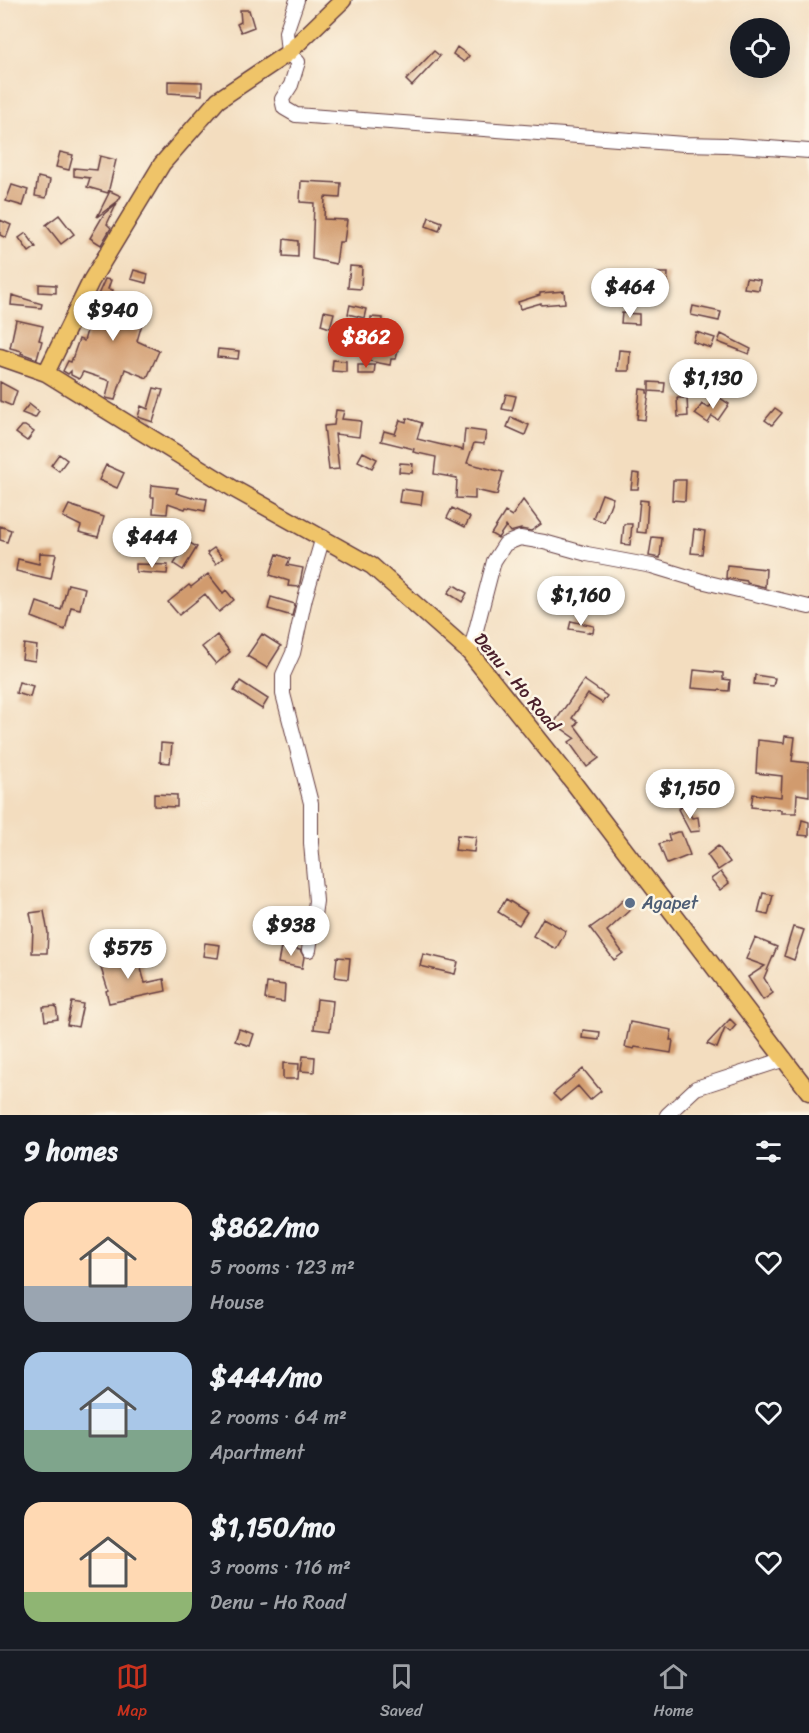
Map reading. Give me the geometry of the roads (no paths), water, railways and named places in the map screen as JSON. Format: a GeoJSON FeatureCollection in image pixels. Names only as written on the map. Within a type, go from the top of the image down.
{"type":"FeatureCollection","features":[{"type":"Feature","properties":{"kind":"main road"},"geometry":{"type":"LineString","coordinates":[[46,373],[91,280],[162,164],[218,100],[288,53],[343,0]]}},
{"type":"Feature","properties":{"kind":"main road","name":"Denu - Ho Road"},"geometry":{"type":"LineString","coordinates":[[0,357],[46,373],[234,489],[372,566],[470,653],[573,782],[809,1092]]}},
{"type":"Feature","properties":{"kind":"street"},"geometry":{"type":"LineString","coordinates":[[297,0],[286,32],[288,53],[298,62],[291,85],[282,99],[284,108],[296,115],[809,151]]}},
{"type":"Feature","properties":{"kind":"street"},"geometry":{"type":"LineString","coordinates":[[309,950],[316,901],[311,843],[311,803],[283,694],[283,675],[293,653],[305,597],[323,537]]}},
{"type":"Feature","properties":{"kind":"street"},"geometry":{"type":"LineString","coordinates":[[470,653],[494,561],[505,544],[520,538],[652,566],[705,582],[809,607]]}},
{"type":"Feature","properties":{"kind":"street"},"geometry":{"type":"LineString","coordinates":[[667,1115],[696,1089],[785,1059]]}},
{"type":"Feature","properties":{"kind":"place","name":"Agapet"},"geometry":{"type":"Point","coordinates":[630,903]}}]}
